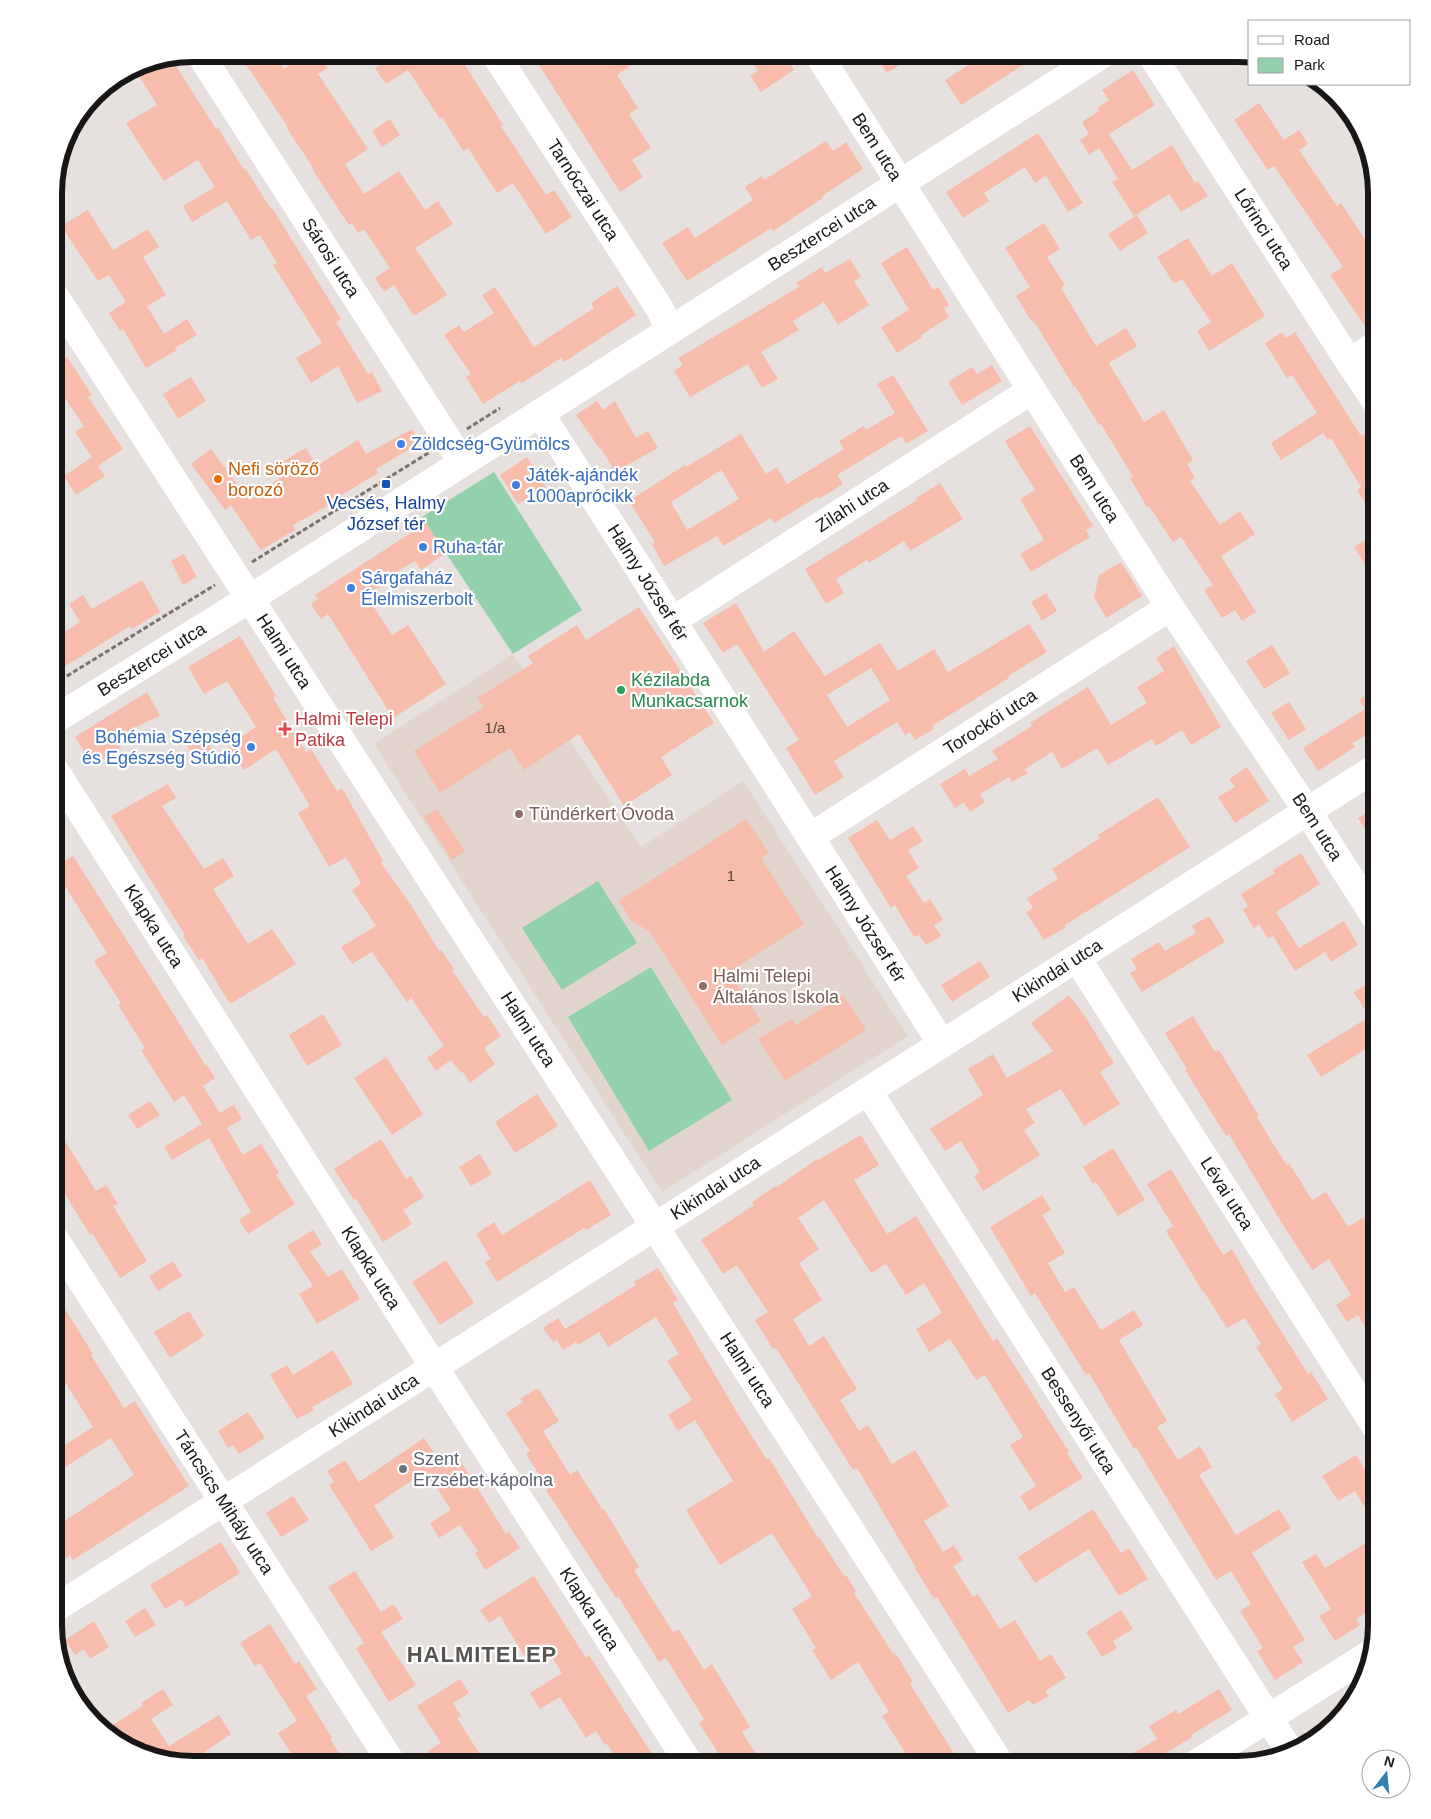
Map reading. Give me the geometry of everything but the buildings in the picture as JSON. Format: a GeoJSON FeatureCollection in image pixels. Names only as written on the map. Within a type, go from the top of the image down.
{"type":"FeatureCollection","features":[{"type":"Feature","properties":{"kind":"street","name":"Sárosi utca"},"geometry":{"type":"LineString","coordinates":[[206,63],[455,451]]}},
{"type":"Feature","properties":{"kind":"street","name":"Tarnóczai utca"},"geometry":{"type":"LineString","coordinates":[[501,63],[660,309],[668,330]]}},
{"type":"Feature","properties":{"kind":"street","name":"Bem utca"},"geometry":{"type":"LineString","coordinates":[[824,63],[1170,607],[1308,812],[1368,906]]}},
{"type":"Feature","properties":{"kind":"street","name":"Besztercei utca"},"geometry":{"type":"LineString","coordinates":[[540,413],[1089,63]]}},
{"type":"Feature","properties":{"kind":"street","name":"Lőrinci utca"},"geometry":{"type":"LineString","coordinates":[[1157,63],[1368,390]]}},
{"type":"Feature","properties":{"kind":"street","name":"Halmi utca"},"geometry":{"type":"LineString","coordinates":[[63,309],[656,1226],[995,1756]]}},
{"type":"Feature","properties":{"kind":"street"},"geometry":{"type":"LineString","coordinates":[[1350,363],[1368,350]]}},
{"type":"Feature","properties":{"kind":"street","name":"Zilahi utca"},"geometry":{"type":"LineString","coordinates":[[672,621],[1032,390]]}},
{"type":"Feature","properties":{"kind":"street"},"geometry":{"type":"LineString","coordinates":[[249,599],[455,451],[540,413]]}},
{"type":"Feature","properties":{"kind":"street","name":"Halmy József tér"},"geometry":{"type":"LineString","coordinates":[[540,413],[942,1044]]}},
{"type":"Feature","properties":{"kind":"street","name":"Besztercei utca"},"geometry":{"type":"LineString","coordinates":[[63,714],[249,599]]}},
{"type":"Feature","properties":{"kind":"street","name":"Torockói utca"},"geometry":{"type":"LineString","coordinates":[[810,837],[1170,607]]}},
{"type":"Feature","properties":{"kind":"street","name":"Kikindai utca"},"geometry":{"type":"LineString","coordinates":[[63,1603],[1368,773]]}},
{"type":"Feature","properties":{"kind":"street","name":"Klapka utca"},"geometry":{"type":"LineString","coordinates":[[63,783],[434,1367],[684,1756]]}},
{"type":"Feature","properties":{"kind":"street","name":"Lévai utca"},"geometry":{"type":"LineString","coordinates":[[1076,958],[1368,1415]]}},
{"type":"Feature","properties":{"kind":"street","name":"Bessenyői utca"},"geometry":{"type":"LineString","coordinates":[[868,1091],[1287,1747]]}},
{"type":"Feature","properties":{"kind":"street","name":"Táncsics Mihály utca"},"geometry":{"type":"LineString","coordinates":[[63,1252],[387,1756]]}},
{"type":"Feature","properties":{"kind":"street"},"geometry":{"type":"LineString","coordinates":[[1208,1756],[1364,1658]]}},
{"type":"Feature","properties":{"kind":"path"},"geometry":{"type":"LineString","coordinates":[[63,678],[234,573],[455,451]]}},
{"type":"Feature","properties":{"kind":"shaded area","name":"Halmi Telepi Általános Iskola"},"geometry":{"type":"Polygon","coordinates":[[[513,654],[641,847],[743,781],[908,1036],[662,1192],[374,744],[513,654]]]}},
{"type":"Feature","properties":{"kind":"green space"},"geometry":{"type":"Polygon","coordinates":[[[494,472],[582,610],[513,654],[422,517],[494,472]]]}},
{"type":"Feature","properties":{"kind":"green space"},"geometry":{"type":"Polygon","coordinates":[[[598,881],[637,943],[562,990],[522,928],[598,881]]]}},
{"type":"Feature","properties":{"kind":"green space"},"geometry":{"type":"Polygon","coordinates":[[[651,967],[732,1100],[649,1151],[568,1017],[651,967]]]}},
{"type":"Feature","properties":{"kind":"place","name":"Zöldcség-Gyümölcs"},"geometry":{"type":"Point","coordinates":[401,444]}},
{"type":"Feature","properties":{"kind":"place","name":"Nefi söröző borozó"},"geometry":{"type":"Point","coordinates":[218,479]}},
{"type":"Feature","properties":{"kind":"place","name":"Vecsés, Halmy József tér"},"geometry":{"type":"Point","coordinates":[386,484]}},
{"type":"Feature","properties":{"kind":"place","name":"Játék-ajándék 1000aprócikk"},"geometry":{"type":"Point","coordinates":[516,485]}},
{"type":"Feature","properties":{"kind":"place","name":"Ruha-tár"},"geometry":{"type":"Point","coordinates":[423,547]}},
{"type":"Feature","properties":{"kind":"place","name":"Sárgafaház Élelmiszerbolt"},"geometry":{"type":"Point","coordinates":[351,588]}},
{"type":"Feature","properties":{"kind":"place","name":"Kézilabda Munkacsarnok"},"geometry":{"type":"Point","coordinates":[621,690]}},
{"type":"Feature","properties":{"kind":"place","name":"Halmi Telepi Patika"},"geometry":{"type":"Point","coordinates":[285,729]}},
{"type":"Feature","properties":{"kind":"place","name":"Bohémia Szépség és Egészség Stúdió"},"geometry":{"type":"Point","coordinates":[251,747]}},
{"type":"Feature","properties":{"kind":"place","name":"Tündérkert Óvoda"},"geometry":{"type":"Point","coordinates":[519,814]}},
{"type":"Feature","properties":{"kind":"place","name":"Halmi Telepi Általános Iskola"},"geometry":{"type":"Point","coordinates":[703,986]}},
{"type":"Feature","properties":{"kind":"place","name":"Szent Erzsébet-kápolna"},"geometry":{"type":"Point","coordinates":[403,1469]}},
{"type":"Feature","properties":{"kind":"district","name":"HALMITELEP"},"geometry":{"type":"Point","coordinates":[482,1654]}}]}
